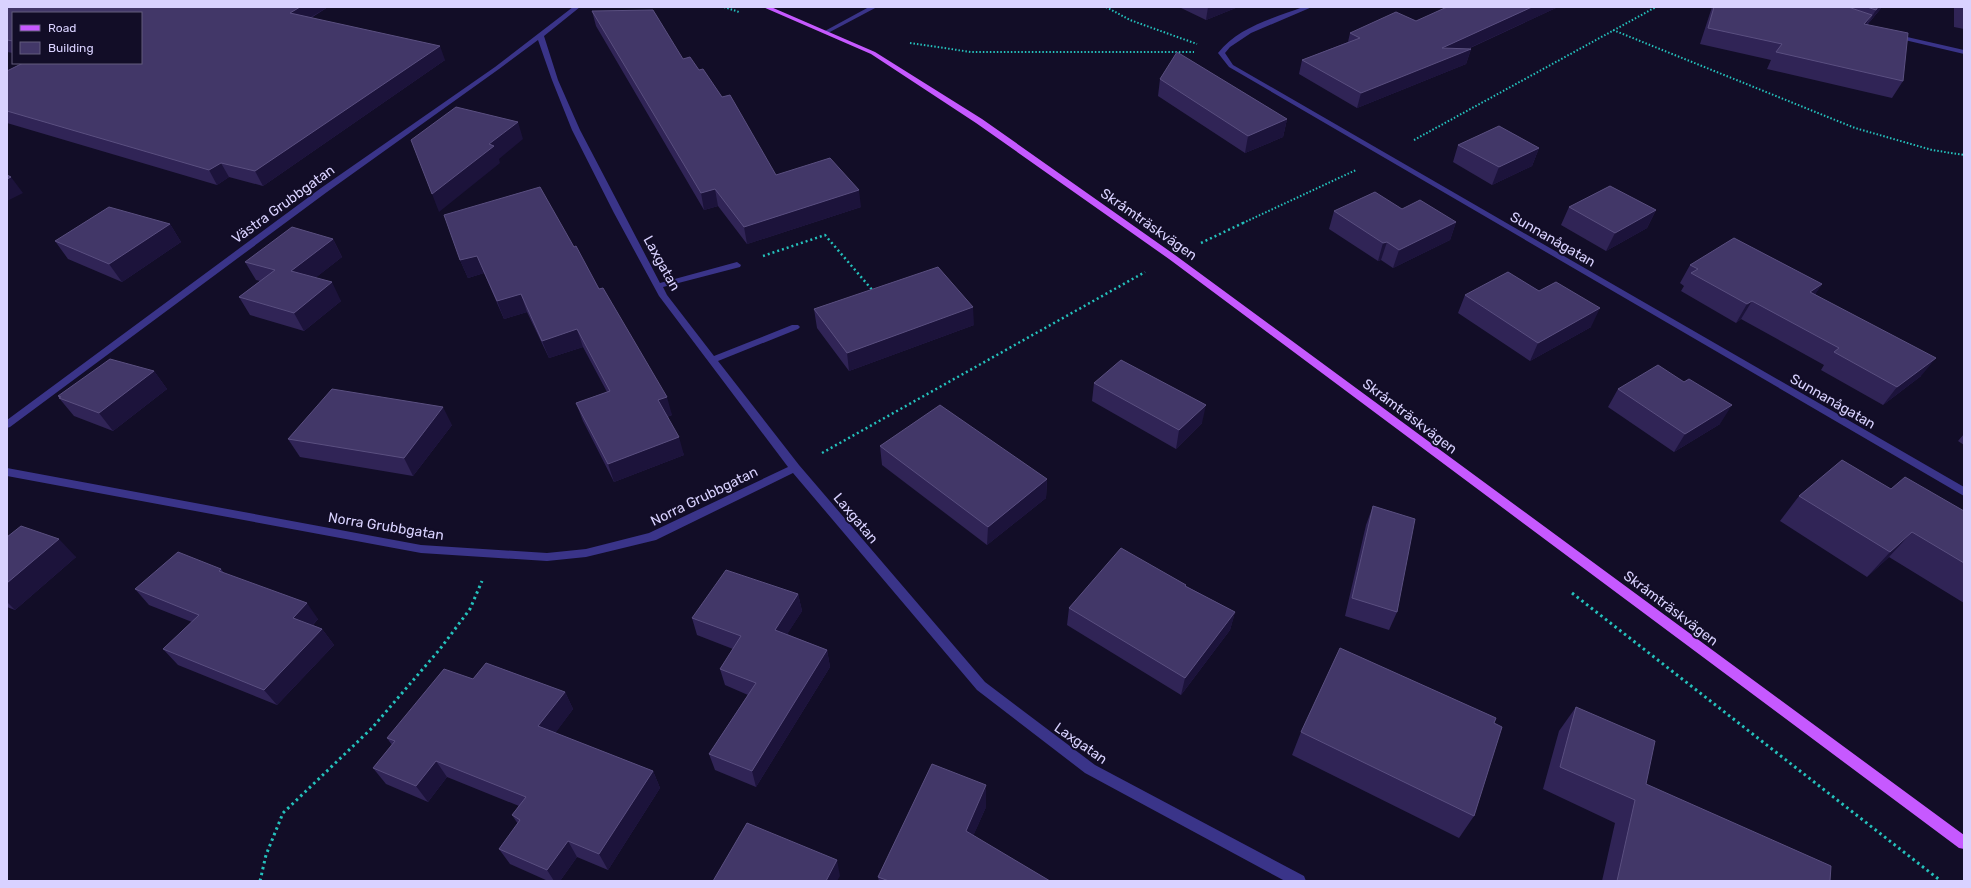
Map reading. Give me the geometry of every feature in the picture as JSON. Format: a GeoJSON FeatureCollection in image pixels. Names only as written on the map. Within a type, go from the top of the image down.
{"type":"FeatureCollection","features":[{"type":"Feature","properties":{"kind":"main road","name":"Skråmträskvägen"},"geometry":{"type":"LineString","coordinates":[[766,7],[873,53],[965,112],[1172,257],[1964,843]]}},
{"type":"Feature","properties":{"kind":"street","name":"Västra Grubbgatan"},"geometry":{"type":"LineString","coordinates":[[7,425],[324,190],[577,7]]}},
{"type":"Feature","properties":{"kind":"street"},"geometry":{"type":"LineString","coordinates":[[826,32],[874,7]]}},
{"type":"Feature","properties":{"kind":"street"},"geometry":{"type":"LineString","coordinates":[[1221,53],[1226,46],[1241,35],[1309,7]]}},
{"type":"Feature","properties":{"kind":"street"},"geometry":{"type":"LineString","coordinates":[[1884,34],[1964,52]]}},
{"type":"Feature","properties":{"kind":"street","name":"Laxgatan"},"geometry":{"type":"LineString","coordinates":[[540,35],[555,80],[576,130],[618,213],[663,296],[795,468],[981,686],[1090,769],[1299,881]]}},
{"type":"Feature","properties":{"kind":"street","name":"Sunnanågatan"},"geometry":{"type":"LineString","coordinates":[[1221,53],[1231,66],[1964,492]]}},
{"type":"Feature","properties":{"kind":"street"},"geometry":{"type":"LineString","coordinates":[[658,286],[737,265]]}},
{"type":"Feature","properties":{"kind":"street"},"geometry":{"type":"LineString","coordinates":[[712,360],[795,327]]}},
{"type":"Feature","properties":{"kind":"street","name":"Norra Grubbgatan"},"geometry":{"type":"LineString","coordinates":[[7,472],[421,549],[547,557],[586,553],[652,537],[795,468]]}},
{"type":"Feature","properties":{"kind":"path"},"geometry":{"type":"LineString","coordinates":[[724,7],[741,13]]}},
{"type":"Feature","properties":{"kind":"path"},"geometry":{"type":"LineString","coordinates":[[1106,7],[1130,20],[1221,53]]}},
{"type":"Feature","properties":{"kind":"path"},"geometry":{"type":"LineString","coordinates":[[1172,257],[1384,156],[1656,7]]}},
{"type":"Feature","properties":{"kind":"path"},"geometry":{"type":"LineString","coordinates":[[1613,30],[1855,128],[1932,150],[1964,155]]}},
{"type":"Feature","properties":{"kind":"path"},"geometry":{"type":"LineString","coordinates":[[906,42],[971,52],[1038,51],[1221,53]]}},
{"type":"Feature","properties":{"kind":"path"},"geometry":{"type":"LineString","coordinates":[[737,265],[825,235],[878,296]]}},
{"type":"Feature","properties":{"kind":"path"},"geometry":{"type":"LineString","coordinates":[[795,468],[1148,270],[1142,265]]}},
{"type":"Feature","properties":{"kind":"path"},"geometry":{"type":"LineString","coordinates":[[260,881],[266,855],[283,813],[372,728],[440,649],[470,609],[494,553]]}},
{"type":"Feature","properties":{"kind":"path"},"geometry":{"type":"LineString","coordinates":[[1572,592],[1940,881]]}},
{"type":"Feature","properties":{"kind":"building"},"geometry":{"type":"Polygon","coordinates":[[[7,7],[300,7],[290,13],[440,46],[255,171],[221,163],[209,170],[7,111],[7,71],[21,64],[142,64],[142,12],[12,12],[12,41],[7,40],[7,7]]]}},
{"type":"Feature","properties":{"kind":"building"},"geometry":{"type":"Polygon","coordinates":[[[1447,7],[1532,7],[1442,48],[1471,49],[1361,93],[1302,60],[1360,38],[1350,33],[1396,12],[1416,21],[1447,7]]]}},
{"type":"Feature","properties":{"kind":"building"},"geometry":{"type":"Polygon","coordinates":[[[1714,7],[1848,7],[1872,15],[1864,24],[1908,33],[1903,81],[1776,52],[1782,44],[1708,28],[1714,7]]]}},
{"type":"Feature","properties":{"kind":"building"},"geometry":{"type":"Polygon","coordinates":[[[1867,7],[1878,7],[1876,10],[1867,7]]]}},
{"type":"Feature","properties":{"kind":"building"},"geometry":{"type":"Polygon","coordinates":[[[653,10],[683,59],[690,57],[699,70],[703,69],[722,97],[730,95],[776,175],[830,158],[859,190],[744,227],[715,189],[701,193],[592,11],[653,10]]]}},
{"type":"Feature","properties":{"kind":"building"},"geometry":{"type":"Polygon","coordinates":[[[1177,52],[1287,119],[1248,136],[1160,79],[1177,52]]]}},
{"type":"Feature","properties":{"kind":"building"},"geometry":{"type":"Polygon","coordinates":[[[456,107],[518,122],[489,144],[494,146],[432,194],[411,140],[456,107]]]}},
{"type":"Feature","properties":{"kind":"building"},"geometry":{"type":"Polygon","coordinates":[[[1499,126],[1539,148],[1499,167],[1458,145],[1499,126]]]}},
{"type":"Feature","properties":{"kind":"building"},"geometry":{"type":"Polygon","coordinates":[[[1610,186],[1656,210],[1615,233],[1569,207],[1610,186]]]}},
{"type":"Feature","properties":{"kind":"building"},"geometry":{"type":"Polygon","coordinates":[[[540,187],[574,247],[576,246],[599,289],[603,288],[667,397],[658,400],[679,437],[608,464],[576,403],[610,391],[577,329],[542,341],[521,294],[497,301],[477,256],[460,260],[444,215],[540,187]]]}},
{"type":"Feature","properties":{"kind":"building"},"geometry":{"type":"Polygon","coordinates":[[[1375,192],[1402,209],[1420,200],[1456,222],[1399,250],[1387,242],[1383,243],[1334,211],[1375,192]]]}},
{"type":"Feature","properties":{"kind":"building"},"geometry":{"type":"Polygon","coordinates":[[[109,207],[170,224],[109,264],[55,241],[109,207]]]}},
{"type":"Feature","properties":{"kind":"building"},"geometry":{"type":"Polygon","coordinates":[[[292,227],[333,239],[291,271],[332,282],[294,313],[239,297],[275,270],[245,262],[292,227]]]}},
{"type":"Feature","properties":{"kind":"building"},"geometry":{"type":"Polygon","coordinates":[[[1734,238],[1822,284],[1810,292],[1936,358],[1897,387],[1834,352],[1839,348],[1752,301],[1747,304],[1691,273],[1698,269],[1690,265],[1734,238]]]}},
{"type":"Feature","properties":{"kind":"building"},"geometry":{"type":"Polygon","coordinates":[[[938,267],[973,307],[847,353],[814,309],[938,267]]]}},
{"type":"Feature","properties":{"kind":"building"},"geometry":{"type":"Polygon","coordinates":[[[1508,272],[1539,291],[1556,282],[1600,308],[1538,343],[1465,295],[1508,272]]]}},
{"type":"Feature","properties":{"kind":"building"},"geometry":{"type":"Polygon","coordinates":[[[110,359],[154,371],[99,413],[59,398],[61,397],[58,396],[110,359]]]}},
{"type":"Feature","properties":{"kind":"building"},"geometry":{"type":"Polygon","coordinates":[[[1121,360],[1206,405],[1179,430],[1094,383],[1121,360]]]}},
{"type":"Feature","properties":{"kind":"building"},"geometry":{"type":"Polygon","coordinates":[[[1658,365],[1684,382],[1689,379],[1732,405],[1685,434],[1618,389],[1658,365]]]}},
{"type":"Feature","properties":{"kind":"building"},"geometry":{"type":"Polygon","coordinates":[[[332,389],[443,407],[404,458],[288,439],[332,389]]]}},
{"type":"Feature","properties":{"kind":"building"},"geometry":{"type":"Polygon","coordinates":[[[940,405],[1047,479],[988,527],[880,446],[940,405]]]}},
{"type":"Feature","properties":{"kind":"building"},"geometry":{"type":"Polygon","coordinates":[[[1842,460],[1891,489],[1905,477],[1964,511],[1964,563],[1912,532],[1890,552],[1799,496],[1842,460]]]}},
{"type":"Feature","properties":{"kind":"building"},"geometry":{"type":"Polygon","coordinates":[[[1373,506],[1415,519],[1397,612],[1352,598],[1373,506]]]}},
{"type":"Feature","properties":{"kind":"building"},"geometry":{"type":"Polygon","coordinates":[[[21,526],[59,539],[7,583],[7,537],[21,526]]]}},
{"type":"Feature","properties":{"kind":"building"},"geometry":{"type":"Polygon","coordinates":[[[1121,548],[1186,585],[1185,586],[1235,612],[1185,678],[1069,608],[1121,548]]]}},
{"type":"Feature","properties":{"kind":"building"},"geometry":{"type":"Polygon","coordinates":[[[178,552],[221,569],[219,571],[307,603],[293,618],[322,629],[264,690],[163,649],[199,615],[135,589],[178,552]]]}},
{"type":"Feature","properties":{"kind":"building"},"geometry":{"type":"Polygon","coordinates":[[[726,570],[798,594],[775,630],[827,650],[752,771],[709,754],[756,683],[720,669],[741,636],[692,618],[726,570]]]}},
{"type":"Feature","properties":{"kind":"building"},"geometry":{"type":"Polygon","coordinates":[[[1340,648],[1496,718],[1494,723],[1502,727],[1474,816],[1301,732],[1340,648]]]}},
{"type":"Feature","properties":{"kind":"building"},"geometry":{"type":"Polygon","coordinates":[[[486,663],[565,692],[538,726],[653,771],[599,854],[568,841],[547,870],[499,849],[520,820],[512,815],[526,797],[436,761],[416,786],[373,768],[395,741],[387,738],[444,669],[473,679],[486,663]]]}},
{"type":"Feature","properties":{"kind":"building"},"geometry":{"type":"Polygon","coordinates":[[[1576,707],[1655,741],[1646,784],[1831,866],[1830,881],[1617,881],[1635,800],[1560,767],[1576,707]]]}},
{"type":"Feature","properties":{"kind":"building"},"geometry":{"type":"Polygon","coordinates":[[[932,764],[986,785],[966,831],[1050,881],[889,881],[878,877],[932,764]]]}},
{"type":"Feature","properties":{"kind":"building"},"geometry":{"type":"Polygon","coordinates":[[[747,823],[837,860],[826,881],[713,881],[747,823]]]}}]}
